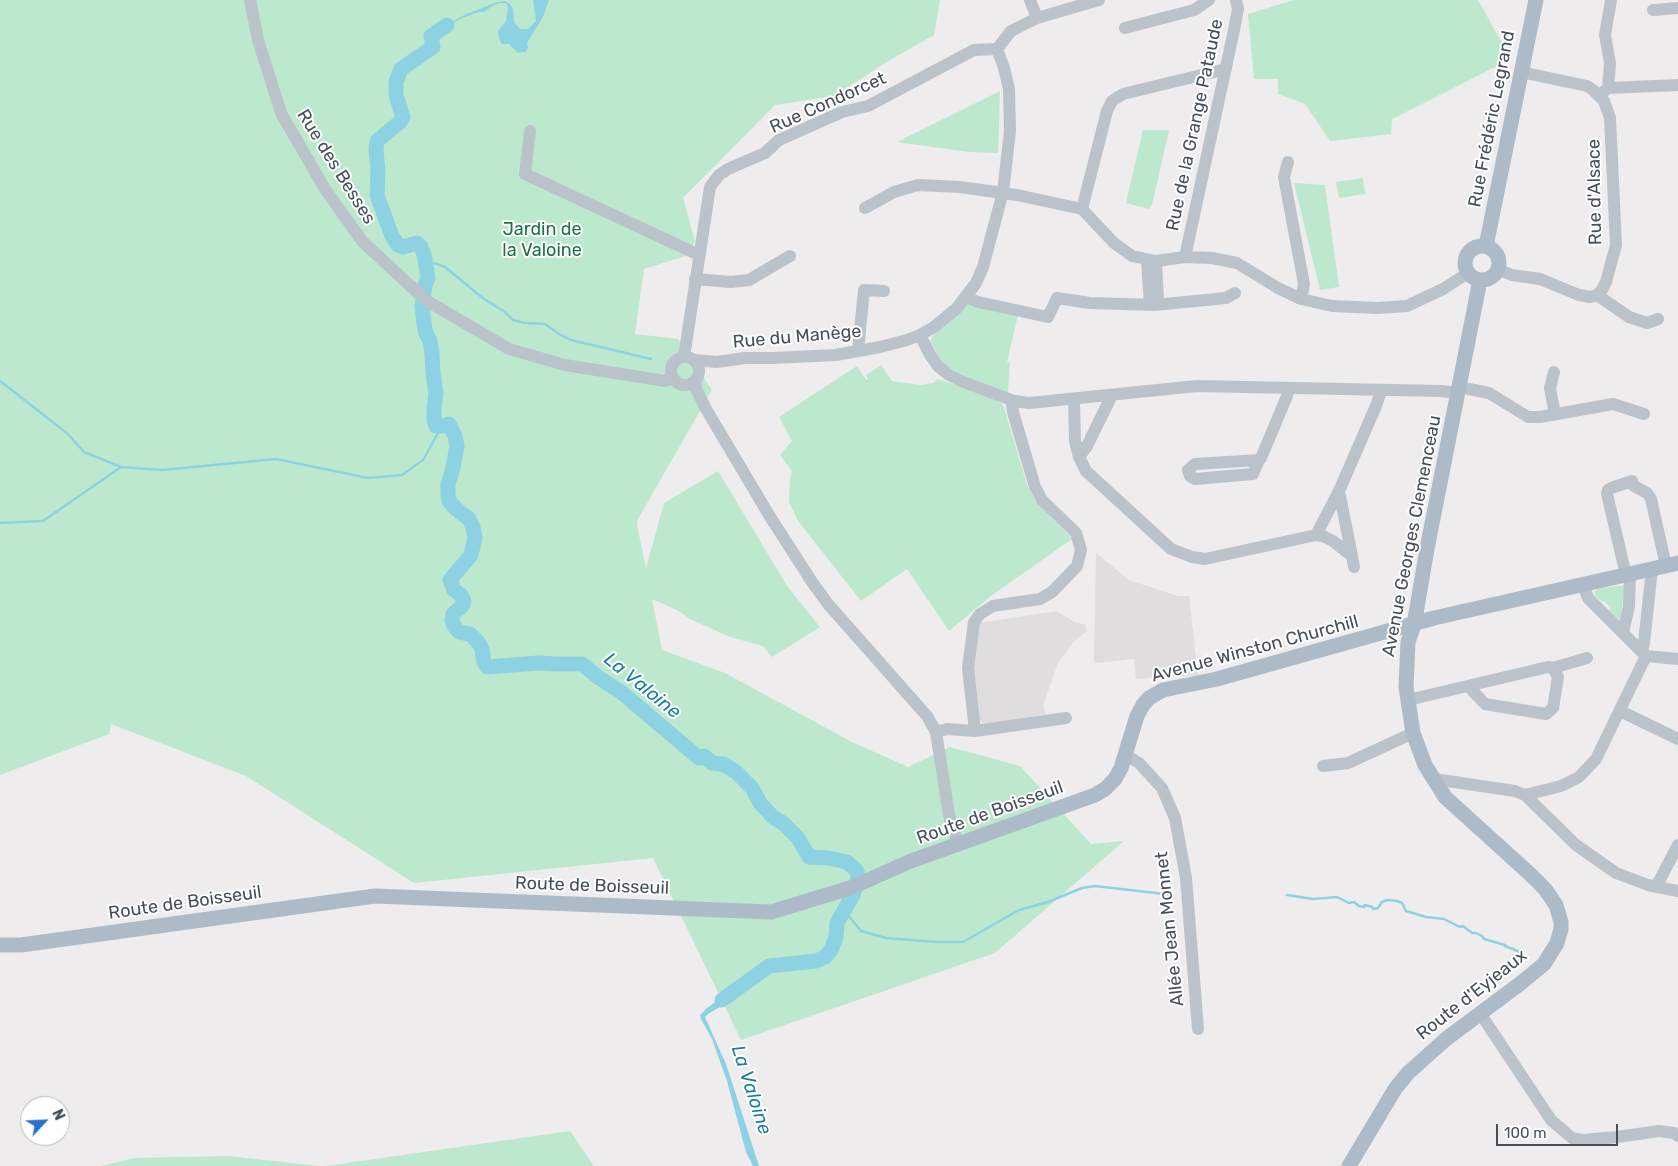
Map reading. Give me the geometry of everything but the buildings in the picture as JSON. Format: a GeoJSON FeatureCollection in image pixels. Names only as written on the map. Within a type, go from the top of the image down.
{"type":"FeatureCollection","features":[{"type":"Feature","properties":{"kind":"main road","name":"Rue Frédéric Legrand"},"geometry":{"type":"LineString","coordinates":[[1486,246],[1536,0]]}},
{"type":"Feature","properties":{"kind":"main road"},"geometry":{"type":"LineString","coordinates":[[1486,246],[1498,258],[1497,269],[1490,278],[1474,277],[1465,264],[1467,254],[1475,247],[1486,246]]}},
{"type":"Feature","properties":{"kind":"main road","name":"Avenue Georges Clemenceau"},"geometry":{"type":"LineString","coordinates":[[1474,277],[1459,390],[1414,625],[1408,642],[1406,687],[1413,733],[1425,765],[1445,797],[1508,855]]}},
{"type":"Feature","properties":{"kind":"main road","name":"Avenue Winston Churchill"},"geometry":{"type":"LineString","coordinates":[[1130,738],[1142,705],[1149,698],[1163,690],[1217,679],[1434,618],[1665,566]]}},
{"type":"Feature","properties":{"kind":"main road","name":"Route de Boisseuil"},"geometry":{"type":"LineString","coordinates":[[0,945],[21,945],[375,896],[770,912],[850,888],[911,861],[1095,795],[1115,779],[1126,755],[1130,738]]}},
{"type":"Feature","properties":{"kind":"main road","name":"Route d'Eyjeaux"},"geometry":{"type":"LineString","coordinates":[[1349,1166],[1396,1089],[1408,1073],[1446,1038],[1544,964],[1557,943],[1561,922],[1556,905],[1545,889],[1508,855]]}},
{"type":"Feature","properties":{"kind":"street","name":"Rue des Besses"},"geometry":{"type":"LineString","coordinates":[[250,0],[258,40],[281,113],[320,180],[362,241],[418,293],[508,350],[565,365],[648,378],[675,377]]}},
{"type":"Feature","properties":{"kind":"street"},"geometry":{"type":"LineString","coordinates":[[1030,0],[1037,18]]}},
{"type":"Feature","properties":{"kind":"street"},"geometry":{"type":"LineString","coordinates":[[997,49],[1011,31],[1037,18],[1099,0]]}},
{"type":"Feature","properties":{"kind":"street"},"geometry":{"type":"LineString","coordinates":[[1125,28],[1194,10],[1209,0]]}},
{"type":"Feature","properties":{"kind":"street","name":"Rue de la Grange Pataude"},"geometry":{"type":"LineString","coordinates":[[1185,257],[1238,10],[1236,0]]}},
{"type":"Feature","properties":{"kind":"street"},"geometry":{"type":"LineString","coordinates":[[1604,92],[1610,63],[1605,35],[1612,0]]}},
{"type":"Feature","properties":{"kind":"street"},"geometry":{"type":"LineString","coordinates":[[1653,10],[1675,5]]}},
{"type":"Feature","properties":{"kind":"street","name":"Rue Condorcet"},"geometry":{"type":"LineString","coordinates":[[699,255],[710,187],[719,175],[765,152],[779,140],[842,112],[868,106],[974,50],[997,49]]}},
{"type":"Feature","properties":{"kind":"street","name":"Rue du Manège"},"geometry":{"type":"LineString","coordinates":[[693,362],[836,355],[891,344],[920,335],[947,317],[966,297],[983,267],[1002,192],[1010,132],[1009,90],[997,49]]}},
{"type":"Feature","properties":{"kind":"street"},"geometry":{"type":"LineString","coordinates":[[1082,210],[1107,111],[1112,101],[1123,94],[1226,69]]}},
{"type":"Feature","properties":{"kind":"street"},"geometry":{"type":"LineString","coordinates":[[1521,72],[1587,86],[1604,92],[1678,85]]}},
{"type":"Feature","properties":{"kind":"street","name":"Rue d'Alsace"},"geometry":{"type":"LineString","coordinates":[[1598,295],[1606,282],[1614,255],[1616,236],[1610,118],[1604,92]]}},
{"type":"Feature","properties":{"kind":"street"},"geometry":{"type":"LineString","coordinates":[[530,131],[525,174],[699,255],[696,279],[693,362],[698,379],[686,386],[675,377]]}},
{"type":"Feature","properties":{"kind":"street"},"geometry":{"type":"LineString","coordinates":[[1288,162],[1284,177],[1304,284],[1301,299]]}},
{"type":"Feature","properties":{"kind":"street"},"geometry":{"type":"LineString","coordinates":[[865,208],[894,192],[918,186],[960,187],[1002,192],[1082,210],[1114,243],[1132,256],[1151,260],[1185,257],[1212,258],[1237,263],[1278,288],[1301,299],[1332,306],[1378,308],[1406,306],[1443,288],[1474,277]]}},
{"type":"Feature","properties":{"kind":"street"},"geometry":{"type":"LineString","coordinates":[[696,279],[731,282],[749,280],[790,256]]}},
{"type":"Feature","properties":{"kind":"street"},"geometry":{"type":"LineString","coordinates":[[1151,260],[1154,305]]}},
{"type":"Feature","properties":{"kind":"street"},"geometry":{"type":"LineString","coordinates":[[1497,269],[1512,275],[1540,280],[1579,295],[1590,297],[1598,295],[1629,317],[1647,323],[1658,319]]}},
{"type":"Feature","properties":{"kind":"street"},"geometry":{"type":"LineString","coordinates":[[858,350],[864,290],[884,291]]}},
{"type":"Feature","properties":{"kind":"street"},"geometry":{"type":"LineString","coordinates":[[966,297],[978,302],[1048,317],[1057,298],[1090,303],[1154,305],[1226,298],[1235,293]]}},
{"type":"Feature","properties":{"kind":"street"},"geometry":{"type":"LineString","coordinates":[[920,335],[929,353],[941,370],[958,380],[1014,401],[1029,403],[1197,386],[1381,391],[1459,390],[1489,393],[1528,417],[1613,404],[1644,414]]}},
{"type":"Feature","properties":{"kind":"street"},"geometry":{"type":"LineString","coordinates":[[693,362],[676,360],[675,377],[706,409]]}},
{"type":"Feature","properties":{"kind":"street"},"geometry":{"type":"LineString","coordinates":[[1554,372],[1550,388],[1555,414]]}},
{"type":"Feature","properties":{"kind":"street"},"geometry":{"type":"LineString","coordinates":[[695,382],[697,391],[706,409],[769,515],[812,582],[828,604],[926,716],[936,732],[949,815],[958,844]]}},
{"type":"Feature","properties":{"kind":"street"},"geometry":{"type":"LineString","coordinates":[[1259,460],[1194,464],[1188,470],[1190,476],[1195,479],[1253,474],[1287,396],[1288,388]]}},
{"type":"Feature","properties":{"kind":"street"},"geometry":{"type":"LineString","coordinates":[[1316,535],[1339,491],[1381,391]]}},
{"type":"Feature","properties":{"kind":"street"},"geometry":{"type":"LineString","coordinates":[[1079,457],[1087,446],[1112,395]]}},
{"type":"Feature","properties":{"kind":"street"},"geometry":{"type":"LineString","coordinates":[[1074,399],[1075,441],[1079,457],[1086,471],[1162,542],[1180,554],[1205,559],[1316,535],[1333,540],[1353,562],[1339,491]]}},
{"type":"Feature","properties":{"kind":"street"},"geometry":{"type":"LineString","coordinates":[[975,731],[968,668],[974,622],[980,614],[993,606],[1040,599],[1052,592],[1077,566],[1081,550],[1076,533],[1042,500],[1035,487],[1013,412],[1012,405],[1014,401]]}},
{"type":"Feature","properties":{"kind":"street"},"geometry":{"type":"LineString","coordinates":[[1526,795],[1561,786],[1579,778],[1596,759],[1620,711],[1644,653],[1644,643],[1665,566],[1651,499],[1647,493],[1634,486],[1632,482],[1612,488],[1608,490],[1607,494],[1628,575],[1629,606],[1623,633]]}},
{"type":"Feature","properties":{"kind":"street"},"geometry":{"type":"LineString","coordinates":[[1583,585],[1588,598],[1644,653],[1678,659]]}},
{"type":"Feature","properties":{"kind":"street"},"geometry":{"type":"LineString","coordinates":[[1408,700],[1548,667],[1553,668],[1587,658]]}},
{"type":"Feature","properties":{"kind":"street"},"geometry":{"type":"LineString","coordinates":[[1469,687],[1485,704],[1546,714],[1553,708],[1558,676],[1553,668]]}},
{"type":"Feature","properties":{"kind":"street"},"geometry":{"type":"LineString","coordinates":[[1620,711],[1678,739]]}},
{"type":"Feature","properties":{"kind":"street"},"geometry":{"type":"LineString","coordinates":[[936,732],[947,729],[975,731],[1066,718]]}},
{"type":"Feature","properties":{"kind":"street"},"geometry":{"type":"LineString","coordinates":[[1323,766],[1348,763],[1413,733]]}},
{"type":"Feature","properties":{"kind":"street","name":"Allée Jean Monnet"},"geometry":{"type":"LineString","coordinates":[[1126,755],[1139,763],[1162,788],[1175,818],[1186,878],[1198,1029]]}},
{"type":"Feature","properties":{"kind":"street"},"geometry":{"type":"LineString","coordinates":[[1434,778],[1515,791],[1526,795],[1576,845],[1616,873],[1656,887],[1678,891]]}},
{"type":"Feature","properties":{"kind":"street"},"geometry":{"type":"LineString","coordinates":[[1656,887],[1678,845]]}},
{"type":"Feature","properties":{"kind":"street"},"geometry":{"type":"LineString","coordinates":[[1480,1014],[1551,1120],[1572,1138],[1582,1140],[1659,1131],[1674,1133],[1678,1136]]}},
{"type":"Feature","properties":{"kind":"shaded area"},"geometry":{"type":"Polygon","coordinates":[[[1096,553],[1129,580],[1178,596],[1189,596],[1198,675],[1136,679],[1134,659],[1094,663],[1096,553]]]}},
{"type":"Feature","properties":{"kind":"shaded area"},"geometry":{"type":"Polygon","coordinates":[[[1057,611],[1076,623],[1085,624],[1087,631],[1074,641],[1058,663],[1043,706],[1046,714],[988,725],[981,722],[978,716],[972,667],[978,623],[1057,611]]]}},
{"type":"Feature","properties":{"kind":"green space","name":"Jardin de la Valoine"},"geometry":{"type":"Polygon","coordinates":[[[0,0],[940,0],[934,35],[885,63],[835,96],[775,105],[683,198],[695,241],[689,255],[644,269],[635,334],[678,339],[712,390],[638,519],[637,525],[646,568],[664,503],[718,471],[787,586],[820,627],[772,657],[763,646],[730,637],[652,599],[662,650],[725,673],[852,742],[908,767],[950,747],[1020,766],[1091,844],[1124,841],[995,953],[741,1040],[653,858],[414,883],[246,776],[111,724],[109,734],[0,775],[0,0]]]}},
{"type":"Feature","properties":{"kind":"green space"},"geometry":{"type":"Polygon","coordinates":[[[1294,0],[1478,0],[1507,52],[1509,60],[1392,119],[1391,134],[1330,141],[1305,104],[1278,94],[1278,79],[1254,79],[1248,14],[1294,0]]]}},
{"type":"Feature","properties":{"kind":"green space"},"geometry":{"type":"Polygon","coordinates":[[[1000,91],[998,153],[969,152],[897,142],[1000,91]]]}},
{"type":"Feature","properties":{"kind":"green space"},"geometry":{"type":"Polygon","coordinates":[[[1143,130],[1169,130],[1152,205],[1149,209],[1126,203],[1143,130]]]}},
{"type":"Feature","properties":{"kind":"green space"},"geometry":{"type":"Polygon","coordinates":[[[1363,178],[1365,194],[1339,198],[1336,182],[1363,178]]]}},
{"type":"Feature","properties":{"kind":"green space"},"geometry":{"type":"Polygon","coordinates":[[[1294,183],[1325,185],[1339,287],[1320,290],[1294,183]]]}},
{"type":"Feature","properties":{"kind":"green space"},"geometry":{"type":"Polygon","coordinates":[[[968,304],[1018,315],[1007,362],[1010,363],[1008,393],[963,376],[945,365],[930,343],[936,331],[968,304]]]}},
{"type":"Feature","properties":{"kind":"green space"},"geometry":{"type":"Polygon","coordinates":[[[881,365],[892,381],[921,385],[933,383],[938,379],[991,397],[1003,404],[1027,485],[1035,501],[1072,539],[991,596],[949,631],[907,569],[861,601],[798,521],[789,502],[792,471],[780,455],[792,441],[779,417],[857,366],[866,380],[868,379],[866,375],[881,365]]]}},
{"type":"Feature","properties":{"kind":"green space"},"geometry":{"type":"Polygon","coordinates":[[[1625,585],[1619,620],[1609,610],[1611,608],[1604,601],[1602,602],[1594,592],[1597,589],[1625,585]]]}},
{"type":"Feature","properties":{"kind":"green space"},"geometry":{"type":"Polygon","coordinates":[[[570,1131],[594,1166],[326,1166],[570,1131]]]}},
{"type":"Feature","properties":{"kind":"green space"},"geometry":{"type":"Polygon","coordinates":[[[227,1156],[320,1166],[101,1166],[134,1158],[227,1156]]]}},
{"type":"Feature","properties":{"kind":"water"},"geometry":{"type":"Polygon","coordinates":[[[533,0],[549,0],[543,17],[527,43],[528,49],[525,52],[518,53],[509,44],[502,44],[499,39],[498,31],[506,21],[508,7],[506,3],[499,3],[484,12],[462,18],[443,29],[436,35],[435,39],[440,43],[439,48],[417,59],[404,70],[401,76],[399,94],[406,107],[407,118],[406,122],[385,137],[380,143],[382,178],[379,190],[398,242],[407,243],[420,239],[428,246],[429,250],[425,251],[432,280],[430,283],[421,247],[417,243],[403,247],[398,245],[392,236],[377,195],[377,141],[401,121],[403,117],[396,95],[396,82],[401,69],[433,47],[431,36],[462,16],[497,2],[505,1],[513,9],[514,22],[520,29],[528,29],[536,21],[533,0]]]}},
{"type":"Feature","properties":{"kind":"water"},"geometry":{"type":"Polygon","coordinates":[[[422,306],[427,309],[426,328],[436,350],[437,386],[441,395],[436,418],[440,422],[446,420],[451,422],[461,443],[457,474],[450,486],[451,496],[459,508],[472,519],[477,532],[473,556],[456,573],[455,578],[456,587],[466,595],[468,604],[465,609],[454,616],[459,628],[477,635],[485,649],[486,660],[489,663],[542,660],[560,662],[591,661],[600,676],[620,687],[653,715],[670,726],[699,755],[712,760],[727,762],[741,773],[767,807],[801,833],[809,853],[829,855],[852,861],[856,864],[861,876],[858,877],[854,874],[857,871],[847,862],[809,857],[797,838],[760,803],[752,788],[736,772],[725,765],[699,758],[621,692],[582,664],[538,663],[487,667],[484,662],[482,649],[474,637],[470,634],[459,632],[452,620],[453,615],[462,606],[464,601],[461,595],[454,590],[450,580],[471,555],[475,538],[469,519],[455,508],[448,494],[448,484],[457,446],[455,436],[449,424],[436,426],[434,420],[436,394],[432,353],[430,341],[425,331],[422,306]]]}},
{"type":"Feature","properties":{"kind":"water"},"geometry":{"type":"Polygon","coordinates":[[[864,888],[853,895],[837,923],[838,913],[846,904],[847,897],[864,888]]]}},
{"type":"Feature","properties":{"kind":"water"},"geometry":{"type":"Polygon","coordinates":[[[837,923],[836,937],[831,950],[825,957],[816,961],[769,966],[739,988],[741,994],[705,1017],[726,1064],[759,1166],[753,1166],[746,1152],[727,1081],[712,1039],[700,1015],[756,973],[760,965],[768,960],[821,957],[836,933],[837,923]]]}},
{"type":"Feature","properties":{"kind":"waterway","name":"La Valoine"},"geometry":{"type":"LineString","coordinates":[[447,25],[431,36],[433,47],[401,69],[396,82],[396,95],[403,117],[401,121],[377,141],[376,149],[377,195],[392,236],[398,245],[403,247],[417,243],[424,254],[428,278],[422,306],[425,331],[430,341],[432,353],[436,394],[434,420],[436,426],[449,424],[455,436],[457,446],[448,484],[449,501],[469,519],[475,538],[471,555],[450,580],[454,590],[461,595],[464,601],[462,606],[453,614],[454,626],[459,632],[470,634],[478,642],[487,667],[538,663],[582,664],[621,692],[699,758],[704,756],[712,763],[723,764],[736,772],[752,788],[760,803],[773,817],[783,823],[798,838],[809,857],[847,862],[857,871],[858,877],[853,895],[837,923],[836,937],[831,950],[825,957],[816,961],[769,966],[722,1000]]}},
{"type":"Feature","properties":{"kind":"waterway"},"geometry":{"type":"LineString","coordinates":[[427,264],[434,263],[445,267],[513,320],[545,324],[571,340],[651,359]]}},
{"type":"Feature","properties":{"kind":"waterway"},"geometry":{"type":"LineString","coordinates":[[0,381],[68,434],[84,452],[121,467]]}},
{"type":"Feature","properties":{"kind":"waterway"},"geometry":{"type":"LineString","coordinates":[[0,523],[43,521],[121,467],[162,470],[276,459],[368,478],[402,475],[423,460],[442,426]]}},
{"type":"Feature","properties":{"kind":"waterway"},"geometry":{"type":"LineString","coordinates":[[844,910],[861,931],[886,938],[963,942],[1019,910],[1048,902],[1082,888],[1095,886],[1173,895]]}},
{"type":"Feature","properties":{"kind":"waterway"},"geometry":{"type":"LineString","coordinates":[[1287,895],[1313,899],[1337,897],[1349,903],[1354,902],[1359,906],[1364,907],[1365,905],[1373,909],[1378,908],[1382,902],[1387,900],[1397,901],[1402,903],[1406,911],[1426,917],[1444,919],[1460,927],[1463,926],[1484,939],[1520,952]]}}]}
